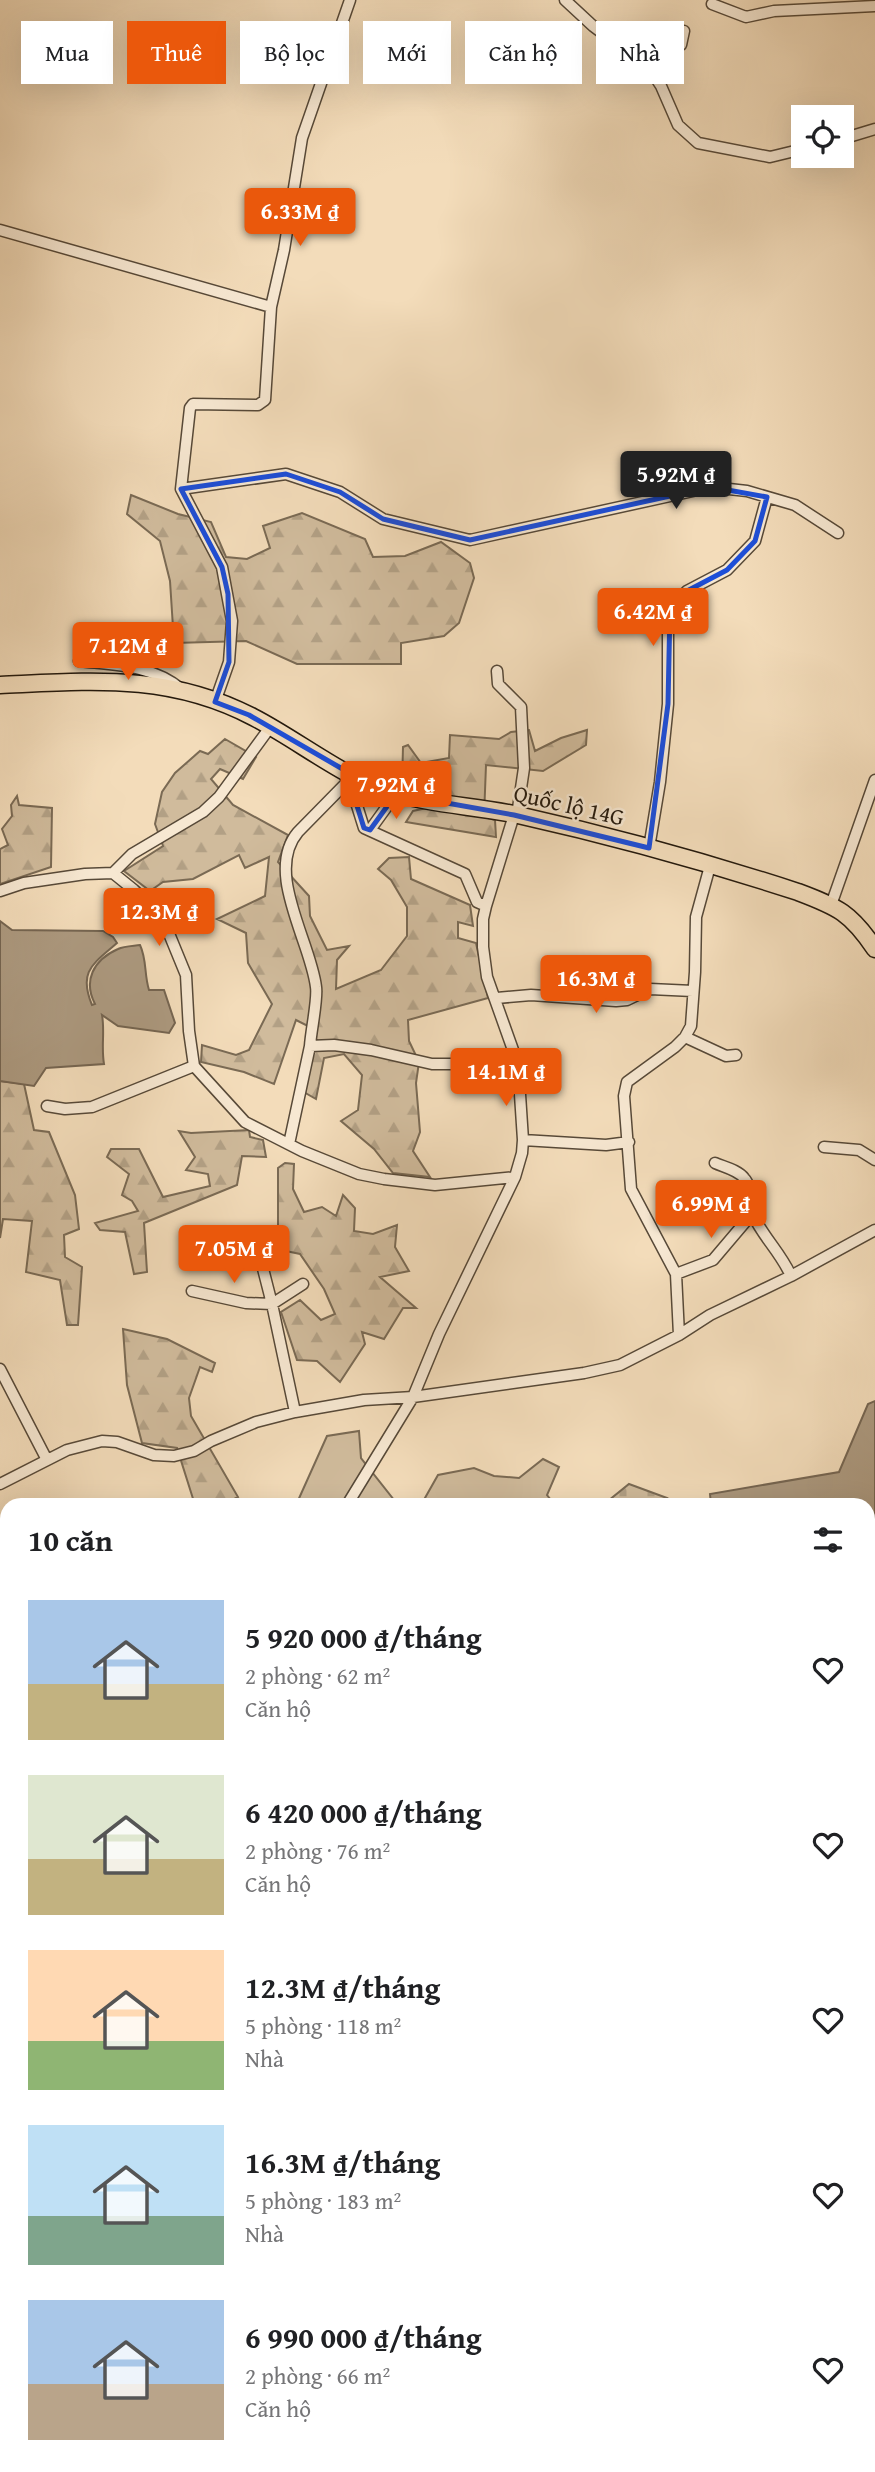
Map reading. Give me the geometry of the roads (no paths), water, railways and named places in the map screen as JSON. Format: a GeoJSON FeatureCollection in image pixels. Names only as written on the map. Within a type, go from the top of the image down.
{"type":"FeatureCollection","features":[{"type":"Feature","properties":{"kind":"main road","name":"Quốc lộ 14G"},"geometry":{"type":"LineString","coordinates":[[0,685],[121,682],[183,690],[271,726],[351,777],[396,794],[516,815],[649,848],[786,888],[831,905],[857,923],[875,949]]}},
{"type":"Feature","properties":{"kind":"street"},"geometry":{"type":"LineString","coordinates":[[215,702],[230,653],[232,621],[222,567],[181,489],[190,408],[193,404],[258,405],[265,400],[271,307],[284,250],[303,131],[350,0]]}},
{"type":"Feature","properties":{"kind":"street"},"geometry":{"type":"LineString","coordinates":[[565,0],[596,28]]}},
{"type":"Feature","properties":{"kind":"street"},"geometry":{"type":"LineString","coordinates":[[712,4],[746,17],[775,12],[875,6]]}},
{"type":"Feature","properties":{"kind":"street"},"geometry":{"type":"LineString","coordinates":[[660,84],[678,125],[698,143],[770,157],[791,152]]}},
{"type":"Feature","properties":{"kind":"street"},"geometry":{"type":"LineString","coordinates":[[854,135],[875,129]]}},
{"type":"Feature","properties":{"kind":"street"},"geometry":{"type":"LineString","coordinates":[[0,230],[271,307]]}},
{"type":"Feature","properties":{"kind":"street"},"geometry":{"type":"LineString","coordinates":[[181,489],[286,474],[340,492],[383,519],[470,540],[711,487],[747,491],[795,505],[838,533]]}},
{"type":"Feature","properties":{"kind":"street"},"geometry":{"type":"LineString","coordinates":[[649,848],[660,782],[668,705],[670,609],[687,591],[727,570],[755,541],[767,497]]}},
{"type":"Feature","properties":{"kind":"street"},"geometry":{"type":"LineString","coordinates":[[79,661],[151,671],[169,678],[183,690]]}},
{"type":"Feature","properties":{"kind":"street"},"geometry":{"type":"LineString","coordinates":[[351,1498],[413,1397],[439,1334],[515,1177],[523,1153],[518,1064],[488,976],[483,947],[483,919],[516,815],[524,768],[521,707],[498,684],[497,671]]}},
{"type":"Feature","properties":{"kind":"street"},"geometry":{"type":"LineString","coordinates":[[113,873],[132,854],[203,812],[219,797],[271,726]]}},
{"type":"Feature","properties":{"kind":"street"},"geometry":{"type":"LineString","coordinates":[[351,777],[364,828],[465,874],[477,902],[486,906]]}},
{"type":"Feature","properties":{"kind":"street"},"geometry":{"type":"LineString","coordinates":[[289,1144],[310,1046],[317,989],[292,901],[285,869],[286,851],[298,832],[351,777]]}},
{"type":"Feature","properties":{"kind":"street"},"geometry":{"type":"LineString","coordinates":[[831,905],[875,780]]}},
{"type":"Feature","properties":{"kind":"street"},"geometry":{"type":"LineString","coordinates":[[370,830],[396,794]]}},
{"type":"Feature","properties":{"kind":"street"},"geometry":{"type":"LineString","coordinates":[[679,1335],[676,1274],[631,1189],[624,1096],[626,1082],[658,1061],[685,1037],[691,1026],[696,917],[710,866]]}},
{"type":"Feature","properties":{"kind":"street"},"geometry":{"type":"LineString","coordinates":[[0,891],[24,883],[85,874],[113,873],[155,909],[170,936],[188,986],[189,1031],[194,1066],[244,1122],[359,1174],[435,1185],[515,1177]]}},
{"type":"Feature","properties":{"kind":"street"},"geometry":{"type":"LineString","coordinates":[[497,998],[531,995],[616,1001],[626,1000],[650,989],[693,991]]}},
{"type":"Feature","properties":{"kind":"street"},"geometry":{"type":"LineString","coordinates":[[685,1037],[726,1056],[736,1055]]}},
{"type":"Feature","properties":{"kind":"street"},"geometry":{"type":"LineString","coordinates":[[310,1046],[334,1045],[371,1050],[432,1064],[518,1064]]}},
{"type":"Feature","properties":{"kind":"street"},"geometry":{"type":"LineString","coordinates":[[47,1106],[65,1109],[92,1107],[194,1066]]}},
{"type":"Feature","properties":{"kind":"street"},"geometry":{"type":"LineString","coordinates":[[523,1140],[606,1145],[629,1142]]}},
{"type":"Feature","properties":{"kind":"street"},"geometry":{"type":"LineString","coordinates":[[824,1147],[859,1150],[875,1160]]}},
{"type":"Feature","properties":{"kind":"street"},"geometry":{"type":"LineString","coordinates":[[715,1163],[742,1175],[748,1183],[752,1213],[791,1276]]}},
{"type":"Feature","properties":{"kind":"street"},"geometry":{"type":"LineString","coordinates":[[676,1274],[713,1260],[752,1213]]}},
{"type":"Feature","properties":{"kind":"street"},"geometry":{"type":"LineString","coordinates":[[0,1484],[67,1451],[102,1441],[117,1442],[154,1455],[174,1456],[194,1451],[256,1422],[295,1412],[364,1400],[413,1397],[584,1373],[620,1365],[875,1230]]}},
{"type":"Feature","properties":{"kind":"street"},"geometry":{"type":"LineString","coordinates":[[239,1243],[259,1253],[295,1412]]}},
{"type":"Feature","properties":{"kind":"street"},"geometry":{"type":"LineString","coordinates":[[192,1291],[246,1303],[272,1304],[303,1284]]}},
{"type":"Feature","properties":{"kind":"street"},"geometry":{"type":"LineString","coordinates":[[0,1369],[47,1460]]}}]}
